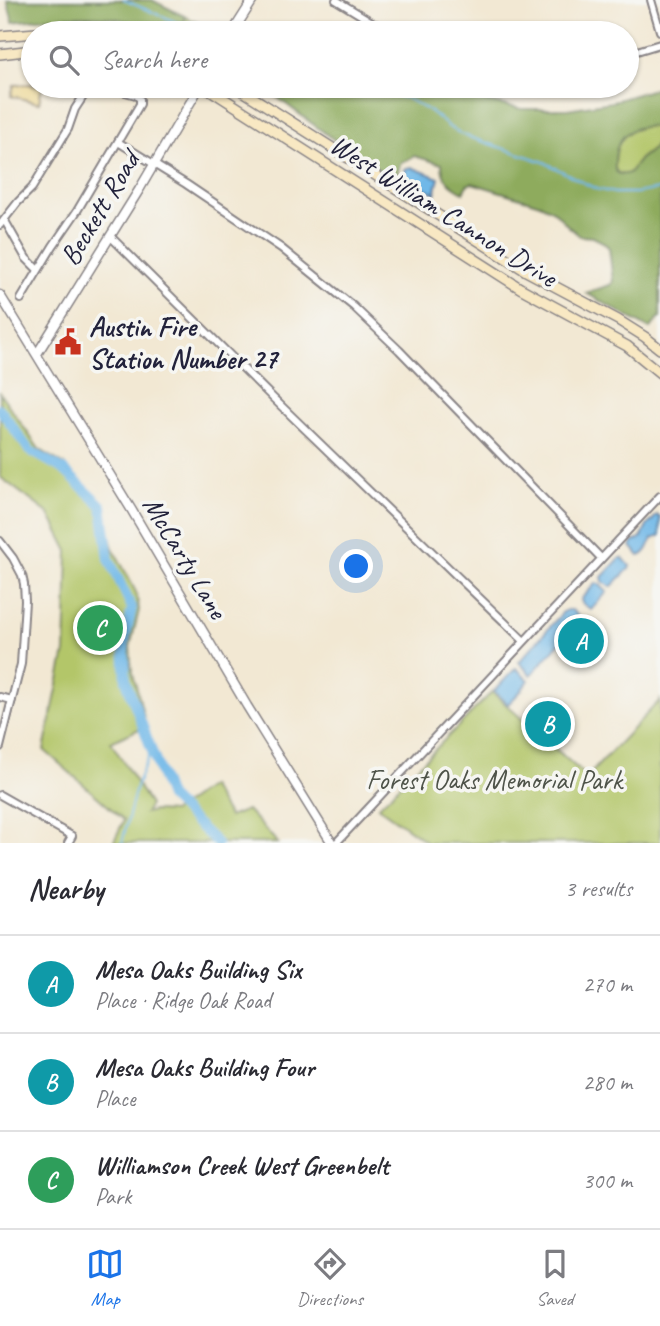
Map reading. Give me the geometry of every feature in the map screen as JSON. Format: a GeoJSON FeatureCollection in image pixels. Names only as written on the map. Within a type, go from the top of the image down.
{"type":"FeatureCollection","features":[{"type":"Feature","properties":{"kind":"main road"},"geometry":{"type":"LineString","coordinates":[[0,36],[21,34]]}},
{"type":"Feature","properties":{"kind":"main road"},"geometry":{"type":"LineString","coordinates":[[0,54],[21,51]]}},
{"type":"Feature","properties":{"kind":"main road","name":"West William Cannon Drive"},"geometry":{"type":"LineString","coordinates":[[221,98],[520,288],[620,341],[660,373]]}},
{"type":"Feature","properties":{"kind":"main road","name":"West William Cannon Drive"},"geometry":{"type":"LineString","coordinates":[[254,98],[526,271],[626,324],[660,349]]}},
{"type":"Feature","properties":{"kind":"street"},"geometry":{"type":"LineString","coordinates":[[336,0],[346,3],[372,21]]}},
{"type":"Feature","properties":{"kind":"street"},"geometry":{"type":"LineString","coordinates":[[651,0],[660,31]]}},
{"type":"Feature","properties":{"kind":"street"},"geometry":{"type":"LineString","coordinates":[[239,21],[250,1]]}},
{"type":"Feature","properties":{"kind":"street"},"geometry":{"type":"LineString","coordinates":[[639,50],[660,44]]}},
{"type":"Feature","properties":{"kind":"street"},"geometry":{"type":"LineString","coordinates":[[38,270],[26,258],[2,223],[32,188],[68,129],[82,98]]}},
{"type":"Feature","properties":{"kind":"street"},"geometry":{"type":"LineString","coordinates":[[20,299],[117,144],[140,104],[139,98]]}},
{"type":"Feature","properties":{"kind":"street","name":"Beckett Road"},"geometry":{"type":"LineString","coordinates":[[37,354],[195,98]]}},
{"type":"Feature","properties":{"kind":"street"},"geometry":{"type":"LineString","coordinates":[[117,144],[154,163],[281,248],[354,307],[601,558]]}},
{"type":"Feature","properties":{"kind":"street"},"geometry":{"type":"LineString","coordinates":[[110,236],[524,641]]}},
{"type":"Feature","properties":{"kind":"street","name":"McCarty Lane"},"geometry":{"type":"LineString","coordinates":[[0,295],[247,706],[334,843]]}},
{"type":"Feature","properties":{"kind":"street"},"geometry":{"type":"LineString","coordinates":[[334,843],[660,495]]}},
{"type":"Feature","properties":{"kind":"street"},"geometry":{"type":"LineString","coordinates":[[0,541],[13,558],[24,584],[25,601],[21,664],[0,747]]}},
{"type":"Feature","properties":{"kind":"street"},"geometry":{"type":"LineString","coordinates":[[0,697],[12,699]]}},
{"type":"Feature","properties":{"kind":"street"},"geometry":{"type":"LineString","coordinates":[[0,795],[70,839]]}},
{"type":"Feature","properties":{"kind":"green space"},"geometry":{"type":"Polygon","coordinates":[[[7,0],[152,0],[184,16],[185,21],[128,21],[91,16],[13,22],[7,0]]]}},
{"type":"Feature","properties":{"kind":"green space"},"geometry":{"type":"Polygon","coordinates":[[[660,87],[660,132],[660,317],[650,329],[586,293],[613,282],[609,248],[593,237],[580,236],[554,211],[540,204],[472,183],[467,185],[463,192],[448,181],[443,174],[442,164],[414,156],[400,164],[393,179],[278,98],[470,98],[522,109],[567,109],[624,98],[639,98],[639,93],[660,87]],[[656,127],[632,130],[618,146],[615,168],[617,172],[622,175],[629,173],[640,159],[654,148],[660,132],[656,127]]]}},
{"type":"Feature","properties":{"kind":"green space"},"geometry":{"type":"Polygon","coordinates":[[[647,126],[656,127],[660,132],[654,148],[640,159],[629,174],[619,174],[614,161],[619,142],[630,132],[647,126]]]}},
{"type":"Feature","properties":{"kind":"green space"},"geometry":{"type":"Polygon","coordinates":[[[0,393],[39,449],[63,464],[83,483],[101,507],[113,548],[136,592],[139,610],[130,646],[131,665],[146,726],[111,742],[150,805],[145,813],[173,812],[210,786],[229,817],[247,810],[278,843],[113,843],[124,820],[44,750],[65,652],[68,551],[49,514],[0,477],[0,393]]]}},
{"type":"Feature","properties":{"kind":"green space","name":"Forest Oaks Memorial Park"},"geometry":{"type":"Polygon","coordinates":[[[492,692],[587,777],[660,700],[660,843],[428,843],[378,807],[492,692]]]}},
{"type":"Feature","properties":{"kind":"sand"},"geometry":{"type":"Polygon","coordinates":[[[14,85],[21,85],[21,98],[40,98],[39,103],[11,96],[14,85]]]}},
{"type":"Feature","properties":{"kind":"water"},"geometry":{"type":"Polygon","coordinates":[[[411,167],[439,178],[435,194],[405,176],[405,169],[411,167]]]}},
{"type":"Feature","properties":{"kind":"water"},"geometry":{"type":"Polygon","coordinates":[[[657,515],[660,518],[660,536],[652,539],[646,552],[639,556],[631,546],[642,537],[657,515]]]}},
{"type":"Feature","properties":{"kind":"water"},"geometry":{"type":"Polygon","coordinates":[[[620,558],[630,566],[611,587],[603,582],[602,577],[620,558]]]}},
{"type":"Feature","properties":{"kind":"water"},"geometry":{"type":"Polygon","coordinates":[[[596,583],[607,592],[591,610],[581,599],[596,583]]]}},
{"type":"Feature","properties":{"kind":"water"},"geometry":{"type":"Polygon","coordinates":[[[567,610],[572,610],[581,619],[531,675],[519,662],[567,610]]]}},
{"type":"Feature","properties":{"kind":"water"},"geometry":{"type":"Polygon","coordinates":[[[516,668],[529,680],[508,704],[494,691],[516,668]]]}},
{"type":"Feature","properties":{"kind":"waterway"},"geometry":{"type":"LineString","coordinates":[[124,0],[174,21]]}},
{"type":"Feature","properties":{"kind":"waterway"},"geometry":{"type":"LineString","coordinates":[[406,98],[463,135],[544,162],[596,189],[615,193],[660,189]]}},
{"type":"Feature","properties":{"kind":"waterway"},"geometry":{"type":"LineString","coordinates":[[0,409],[29,450],[64,470],[102,506],[109,559],[132,608],[124,645],[126,681],[169,797],[217,843]]}},
{"type":"Feature","properties":{"kind":"waterway"},"geometry":{"type":"LineString","coordinates":[[122,843],[136,787],[151,750]]}},
{"type":"Feature","properties":{"kind":"place","name":"Austin Fire Station Number 27"},"geometry":{"type":"Point","coordinates":[68,342]}},
{"type":"Feature","properties":{"kind":"place","name":"Williamson Creek West Greenbelt"},"geometry":{"type":"Point","coordinates":[100,628]}},
{"type":"Feature","properties":{"kind":"place","name":"Mesa Oaks Building Six"},"geometry":{"type":"Point","coordinates":[581,641]}},
{"type":"Feature","properties":{"kind":"place","name":"Mesa Oaks Building Four"},"geometry":{"type":"Point","coordinates":[548,724]}}]}
